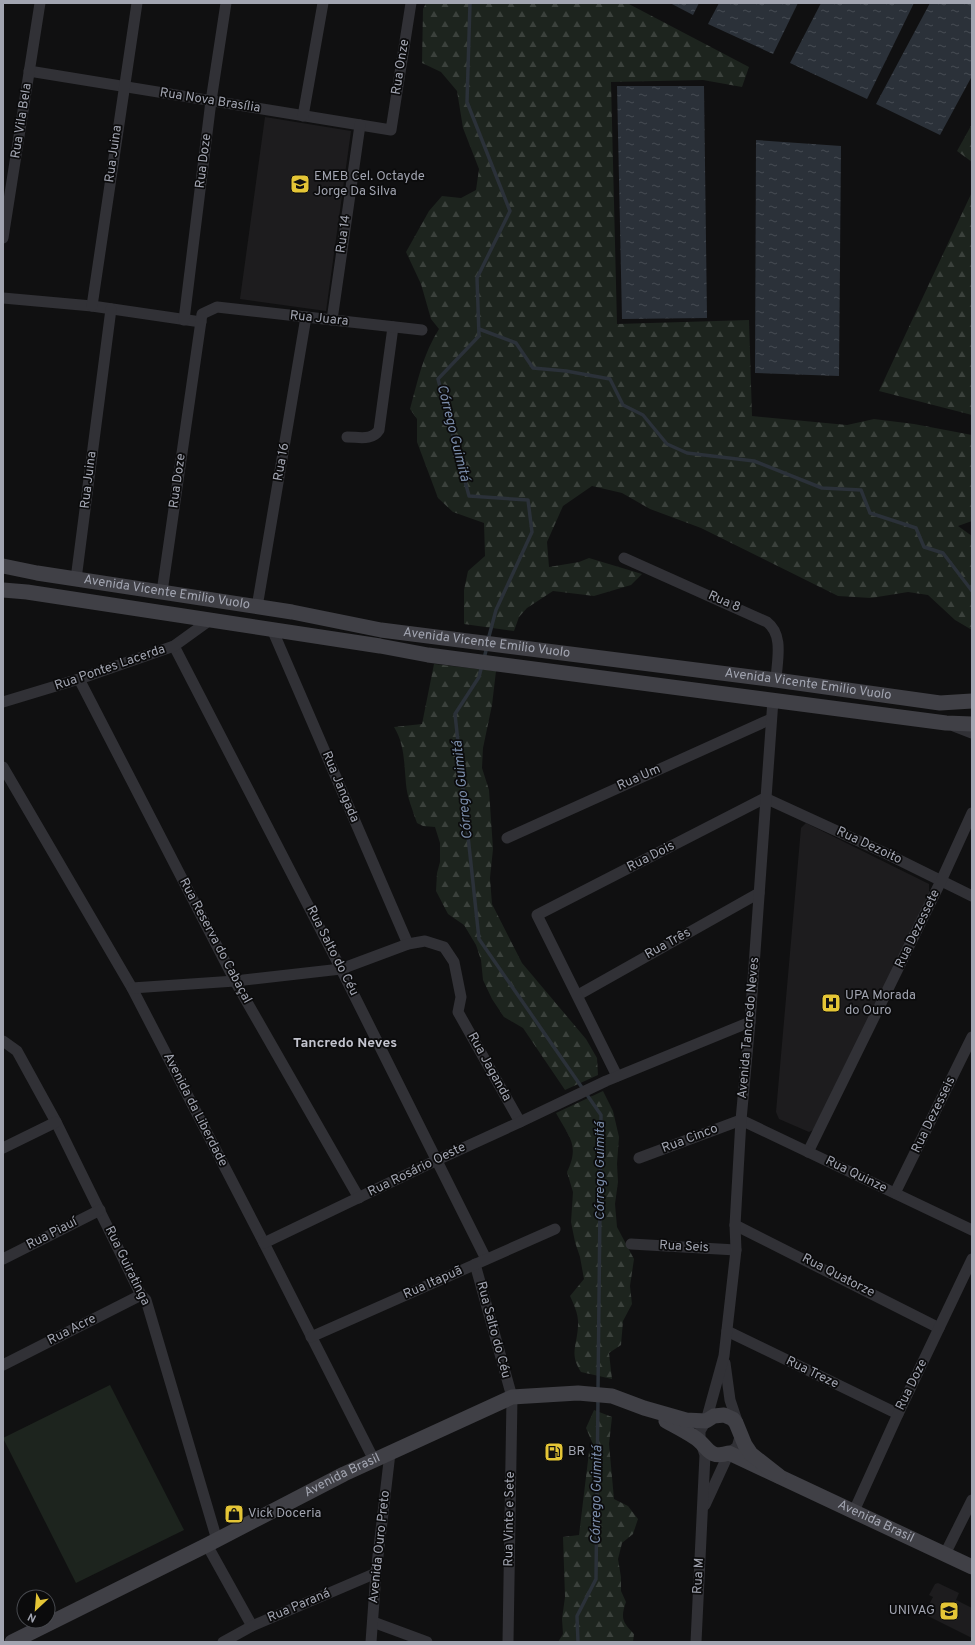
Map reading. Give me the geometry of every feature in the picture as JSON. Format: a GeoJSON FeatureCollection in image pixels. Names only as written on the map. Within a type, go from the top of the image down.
{"type":"FeatureCollection","features":[{"type":"Feature","properties":{"kind":"main road","name":"Avenida Vicente Emilio Vuolo"},"geometry":{"type":"LineString","coordinates":[[3,566],[76,579],[292,612],[381,630],[521,649],[776,680],[940,703],[972,701]]}},
{"type":"Feature","properties":{"kind":"main road","name":"Avenida Vicente Emilio Vuolo"},"geometry":{"type":"LineString","coordinates":[[3,590],[27,592],[272,629],[428,655],[946,723],[972,724]]}},
{"type":"Feature","properties":{"kind":"main road","name":"Avenida Brasil"},"geometry":{"type":"LineString","coordinates":[[12,1642],[212,1543],[337,1478],[512,1397],[578,1392],[612,1396],[678,1419],[706,1421],[714,1416],[724,1415],[733,1419],[739,1427],[745,1445],[751,1454],[779,1476]]}},
{"type":"Feature","properties":{"kind":"main road","name":"Avenida Brasil"},"geometry":{"type":"LineString","coordinates":[[644,1408],[695,1437],[711,1453],[720,1455],[729,1453],[972,1567]]}},
{"type":"Feature","properties":{"kind":"street","name":"Rua Vila Bela"},"geometry":{"type":"LineString","coordinates":[[3,238],[40,3]]}},
{"type":"Feature","properties":{"kind":"street","name":"Rua Juina"},"geometry":{"type":"LineString","coordinates":[[92,306],[137,3]]}},
{"type":"Feature","properties":{"kind":"street","name":"Rua Doze"},"geometry":{"type":"LineString","coordinates":[[184,320],[226,3]]}},
{"type":"Feature","properties":{"kind":"street"},"geometry":{"type":"LineString","coordinates":[[303,116],[322,3]]}},
{"type":"Feature","properties":{"kind":"street","name":"Rua Onze"},"geometry":{"type":"LineString","coordinates":[[391,130],[411,3]]}},
{"type":"Feature","properties":{"kind":"street","name":"Rua Nova Brasília"},"geometry":{"type":"LineString","coordinates":[[29,71],[391,130]]}},
{"type":"Feature","properties":{"kind":"street","name":"Rua 14"},"geometry":{"type":"LineString","coordinates":[[332,320],[360,125]]}},
{"type":"Feature","properties":{"kind":"street"},"geometry":{"type":"LineString","coordinates":[[3,298],[92,306],[201,322]]}},
{"type":"Feature","properties":{"kind":"street","name":"Rua Juara"},"geometry":{"type":"LineString","coordinates":[[201,322],[202,314],[217,307],[422,330]]}},
{"type":"Feature","properties":{"kind":"street","name":"Rua Juina"},"geometry":{"type":"LineString","coordinates":[[76,579],[111,309]]}},
{"type":"Feature","properties":{"kind":"street","name":"Rua 16"},"geometry":{"type":"LineString","coordinates":[[257,607],[306,317]]}},
{"type":"Feature","properties":{"kind":"street","name":"Rua Doze"},"geometry":{"type":"LineString","coordinates":[[162,592],[201,322]]}},
{"type":"Feature","properties":{"kind":"street"},"geometry":{"type":"LineString","coordinates":[[347,437],[370,438],[376,435],[380,430],[393,327]]}},
{"type":"Feature","properties":{"kind":"street","name":"Rua 8"},"geometry":{"type":"LineString","coordinates":[[624,558],[767,622],[774,627],[778,638],[776,680]]}},
{"type":"Feature","properties":{"kind":"street","name":"Rua Pontes Lacerda"},"geometry":{"type":"LineString","coordinates":[[3,702],[79,679],[174,646],[210,620]]}},
{"type":"Feature","properties":{"kind":"street","name":"Rua Jangada"},"geometry":{"type":"LineString","coordinates":[[272,629],[408,944]]}},
{"type":"Feature","properties":{"kind":"street","name":"Rua Salto do Céu"},"geometry":{"type":"LineString","coordinates":[[174,646],[341,969],[486,1259]]}},
{"type":"Feature","properties":{"kind":"street","name":"Rua Reserva do Cabaçal"},"geometry":{"type":"LineString","coordinates":[[79,679],[235,981],[359,1198]]}},
{"type":"Feature","properties":{"kind":"street","name":"Avenida Tancredo Neves"},"geometry":{"type":"LineString","coordinates":[[724,1356],[736,1250],[735,1225],[741,1120],[750,1022],[773,700]]}},
{"type":"Feature","properties":{"kind":"street","name":"Rua Um"},"geometry":{"type":"LineString","coordinates":[[507,838],[771,719]]}},
{"type":"Feature","properties":{"kind":"street"},"geometry":{"type":"LineString","coordinates":[[946,723],[972,733]]}},
{"type":"Feature","properties":{"kind":"street","name":"Avenida da Liberdade"},"geometry":{"type":"LineString","coordinates":[[3,766],[132,988],[374,1460]]}},
{"type":"Feature","properties":{"kind":"street","name":"Rua Dezoito"},"geometry":{"type":"LineString","coordinates":[[765,798],[887,854],[972,896]]}},
{"type":"Feature","properties":{"kind":"street","name":"Rua Dois"},"geometry":{"type":"LineString","coordinates":[[578,994],[538,915],[765,798]]}},
{"type":"Feature","properties":{"kind":"street","name":"Rua Dezessete"},"geometry":{"type":"LineString","coordinates":[[808,1152],[941,881],[972,813]]}},
{"type":"Feature","properties":{"kind":"street","name":"Rua Três"},"geometry":{"type":"LineString","coordinates":[[578,994],[759,893]]}},
{"type":"Feature","properties":{"kind":"street","name":"Rua Jaganda"},"geometry":{"type":"LineString","coordinates":[[408,944],[425,941],[444,946],[454,962],[458,979],[461,997],[458,1012],[520,1122]]}},
{"type":"Feature","properties":{"kind":"street"},"geometry":{"type":"LineString","coordinates":[[132,988],[235,981],[341,969],[408,944]]}},
{"type":"Feature","properties":{"kind":"street"},"geometry":{"type":"LineString","coordinates":[[578,994],[617,1076],[750,1022]]}},
{"type":"Feature","properties":{"kind":"street","name":"Rua Dezesseis"},"geometry":{"type":"LineString","coordinates":[[895,1194],[972,1037]]}},
{"type":"Feature","properties":{"kind":"street","name":"Rua Guiratinga"},"geometry":{"type":"LineString","coordinates":[[3,1041],[18,1051],[56,1122],[141,1295],[146,1300],[212,1543],[252,1626]]}},
{"type":"Feature","properties":{"kind":"street","name":"Rua Rosário Oeste"},"geometry":{"type":"LineString","coordinates":[[264,1243],[617,1076]]}},
{"type":"Feature","properties":{"kind":"street","name":"Rua Quinze"},"geometry":{"type":"LineString","coordinates":[[741,1120],[972,1230]]}},
{"type":"Feature","properties":{"kind":"street","name":"Rua Cinco"},"geometry":{"type":"LineString","coordinates":[[639,1158],[741,1120]]}},
{"type":"Feature","properties":{"kind":"street"},"geometry":{"type":"LineString","coordinates":[[3,1148],[56,1122]]}},
{"type":"Feature","properties":{"kind":"street","name":"Rua Piauí"},"geometry":{"type":"LineString","coordinates":[[3,1259],[100,1210]]}},
{"type":"Feature","properties":{"kind":"street","name":"Rua Quatorze"},"geometry":{"type":"LineString","coordinates":[[735,1225],[939,1328]]}},
{"type":"Feature","properties":{"kind":"street","name":"Rua Itapuã"},"geometry":{"type":"LineString","coordinates":[[311,1337],[555,1229]]}},
{"type":"Feature","properties":{"kind":"street","name":"Rua Seis"},"geometry":{"type":"LineString","coordinates":[[631,1244],[736,1250]]}},
{"type":"Feature","properties":{"kind":"street","name":"Rua Doze"},"geometry":{"type":"LineString","coordinates":[[854,1511],[898,1414],[972,1259]]}},
{"type":"Feature","properties":{"kind":"street","name":"Rua Salto do Céu"},"geometry":{"type":"LineString","coordinates":[[475,1264],[512,1397]]}},
{"type":"Feature","properties":{"kind":"street","name":"Rua Acre"},"geometry":{"type":"LineString","coordinates":[[3,1365],[141,1295]]}},
{"type":"Feature","properties":{"kind":"street","name":"Rua Treze"},"geometry":{"type":"LineString","coordinates":[[727,1331],[898,1414]]}},
{"type":"Feature","properties":{"kind":"street"},"geometry":{"type":"LineString","coordinates":[[702,1443],[700,1432],[706,1421],[724,1356]]}},
{"type":"Feature","properties":{"kind":"street"},"geometry":{"type":"LineString","coordinates":[[703,1510],[729,1453],[733,1451],[739,1442],[740,1437],[739,1427],[730,1400],[724,1356]]}},
{"type":"Feature","properties":{"kind":"street","name":"Rua Vinte e Sete"},"geometry":{"type":"LineString","coordinates":[[508,1642],[512,1397]]}},
{"type":"Feature","properties":{"kind":"street","name":"Rua M"},"geometry":{"type":"LineString","coordinates":[[696,1642],[705,1455],[702,1443]]}},
{"type":"Feature","properties":{"kind":"street","name":"Avenida Ouro Preto"},"geometry":{"type":"LineString","coordinates":[[371,1642],[376,1573],[390,1453]]}},
{"type":"Feature","properties":{"kind":"street"},"geometry":{"type":"LineString","coordinates":[[945,1554],[972,1500]]}},
{"type":"Feature","properties":{"kind":"street","name":"Rua Paraná"},"geometry":{"type":"LineString","coordinates":[[224,1642],[252,1626],[376,1573]]}},
{"type":"Feature","properties":{"kind":"street"},"geometry":{"type":"LineString","coordinates":[[373,1622],[427,1642]]}},
{"type":"Feature","properties":{"kind":"shaded area","name":"EMEB Cel. Octayde Jorge Da Silva"},"geometry":{"type":"Polygon","coordinates":[[[265,117],[351,131],[326,311],[240,299],[265,117]]]}},
{"type":"Feature","properties":{"kind":"shaded area","name":"UPA Morada do Ouro"},"geometry":{"type":"Polygon","coordinates":[[[806,823],[929,884],[929,894],[815,1129],[809,1132],[779,1119],[776,1112],[801,828],[806,823]]]}},
{"type":"Feature","properties":{"kind":"shaded area","name":"UNIVAG"},"geometry":{"type":"Polygon","coordinates":[[[938,1583],[959,1593],[956,1600],[972,1608],[972,1638],[924,1614],[933,1597],[929,1595],[935,1584],[938,1583]]]}},
{"type":"Feature","properties":{"kind":"green space"},"geometry":{"type":"Polygon","coordinates":[[[426,3],[627,3],[749,67],[742,87],[703,80],[611,82],[617,324],[749,320],[752,416],[847,425],[874,419],[914,424],[972,435],[972,521],[958,526],[972,536],[972,630],[955,620],[928,595],[908,592],[871,598],[838,596],[701,528],[650,509],[622,493],[592,486],[563,506],[547,542],[549,567],[579,562],[589,558],[642,574],[631,585],[594,596],[553,591],[527,608],[519,617],[514,631],[464,624],[464,590],[468,571],[485,556],[484,523],[453,512],[438,498],[417,442],[417,419],[410,409],[425,358],[433,338],[439,329],[431,319],[421,284],[406,252],[429,211],[442,196],[461,198],[476,190],[479,169],[463,128],[457,91],[441,72],[422,63],[423,9],[426,3]]]}},
{"type":"Feature","properties":{"kind":"green space"},"geometry":{"type":"Polygon","coordinates":[[[972,124],[972,162],[957,151],[972,124]]]}},
{"type":"Feature","properties":{"kind":"green space"},"geometry":{"type":"Polygon","coordinates":[[[972,192],[972,415],[879,391],[972,192]]]}},
{"type":"Feature","properties":{"kind":"green space"},"geometry":{"type":"Polygon","coordinates":[[[434,664],[496,671],[492,705],[483,748],[482,768],[489,790],[493,849],[490,878],[492,904],[522,963],[586,1039],[597,1058],[598,1075],[565,1090],[523,1028],[504,1017],[492,999],[483,980],[481,960],[476,945],[464,925],[448,914],[436,891],[437,873],[440,862],[440,843],[435,827],[423,826],[417,823],[410,804],[406,784],[402,748],[398,734],[394,727],[422,724],[434,664]]]}},
{"type":"Feature","properties":{"kind":"green space"},"geometry":{"type":"Polygon","coordinates":[[[603,1091],[613,1111],[619,1137],[617,1164],[618,1182],[615,1204],[617,1227],[634,1259],[630,1286],[632,1304],[623,1321],[621,1345],[609,1353],[612,1379],[581,1372],[575,1360],[578,1318],[570,1296],[584,1279],[571,1222],[573,1192],[567,1172],[573,1155],[573,1148],[569,1135],[556,1113],[603,1091]]]}},
{"type":"Feature","properties":{"kind":"green space"},"geometry":{"type":"Polygon","coordinates":[[[110,1385],[184,1530],[76,1583],[3,1438],[110,1385]]]}},
{"type":"Feature","properties":{"kind":"green space"},"geometry":{"type":"Polygon","coordinates":[[[594,1410],[612,1417],[609,1444],[614,1499],[628,1506],[638,1519],[633,1534],[622,1543],[618,1559],[621,1577],[621,1591],[626,1602],[623,1616],[625,1623],[634,1634],[633,1642],[558,1642],[563,1634],[562,1619],[565,1597],[563,1537],[579,1535],[589,1452],[595,1449],[586,1428],[594,1410]]]}},
{"type":"Feature","properties":{"kind":"water"},"geometry":{"type":"Polygon","coordinates":[[[670,3],[699,3],[693,15],[670,3]]]}},
{"type":"Feature","properties":{"kind":"water"},"geometry":{"type":"Polygon","coordinates":[[[719,3],[798,3],[773,54],[708,24],[719,3]]]}},
{"type":"Feature","properties":{"kind":"water"},"geometry":{"type":"Polygon","coordinates":[[[821,3],[914,3],[867,99],[790,63],[821,3]]]}},
{"type":"Feature","properties":{"kind":"water"},"geometry":{"type":"Polygon","coordinates":[[[930,3],[972,3],[972,76],[940,135],[876,104],[930,3]]]}},
{"type":"Feature","properties":{"kind":"water"},"geometry":{"type":"Polygon","coordinates":[[[617,86],[704,86],[707,318],[622,319],[617,86]]]}},
{"type":"Feature","properties":{"kind":"water"},"geometry":{"type":"Polygon","coordinates":[[[756,140],[841,146],[839,376],[755,373],[756,140]]]}},
{"type":"Feature","properties":{"kind":"waterway","name":"Córrego Guimitá"},"geometry":{"type":"LineString","coordinates":[[470,3],[467,102],[510,211],[477,278],[479,336],[438,379],[469,496],[528,500],[532,532],[496,610],[488,640]]}},
{"type":"Feature","properties":{"kind":"waterway"},"geometry":{"type":"LineString","coordinates":[[479,329],[516,343],[533,368],[566,371],[610,379],[623,405],[643,415],[667,444],[687,453],[754,461],[822,488],[861,490],[870,513],[916,528],[924,547],[943,553],[972,591]]}},
{"type":"Feature","properties":{"kind":"waterway","name":"Córrego Guimitá"},"geometry":{"type":"LineString","coordinates":[[484,659],[487,646]]}},
{"type":"Feature","properties":{"kind":"waterway","name":"Córrego Guimitá"},"geometry":{"type":"LineString","coordinates":[[482,665],[479,677],[455,714],[479,939],[601,1115],[598,1391]]}},
{"type":"Feature","properties":{"kind":"waterway","name":"Córrego Guimitá"},"geometry":{"type":"LineString","coordinates":[[578,1642],[577,1616],[596,1579],[598,1399]]}},
{"type":"Feature","properties":{"kind":"place","name":"EMEB Cel. Octayde Jorge Da Silva"},"geometry":{"type":"Point","coordinates":[300,184]}},
{"type":"Feature","properties":{"kind":"place","name":"UPA Morada do Ouro"},"geometry":{"type":"Point","coordinates":[831,1003]}},
{"type":"Feature","properties":{"kind":"place","name":"BR"},"geometry":{"type":"Point","coordinates":[554,1452]}},
{"type":"Feature","properties":{"kind":"place","name":"Vick Doceria"},"geometry":{"type":"Point","coordinates":[234,1514]}},
{"type":"Feature","properties":{"kind":"place","name":"UNIVAG"},"geometry":{"type":"Point","coordinates":[949,1611]}},
{"type":"Feature","properties":{"kind":"district","name":"Tancredo Neves"},"geometry":{"type":"Point","coordinates":[345,1043]}}]}
